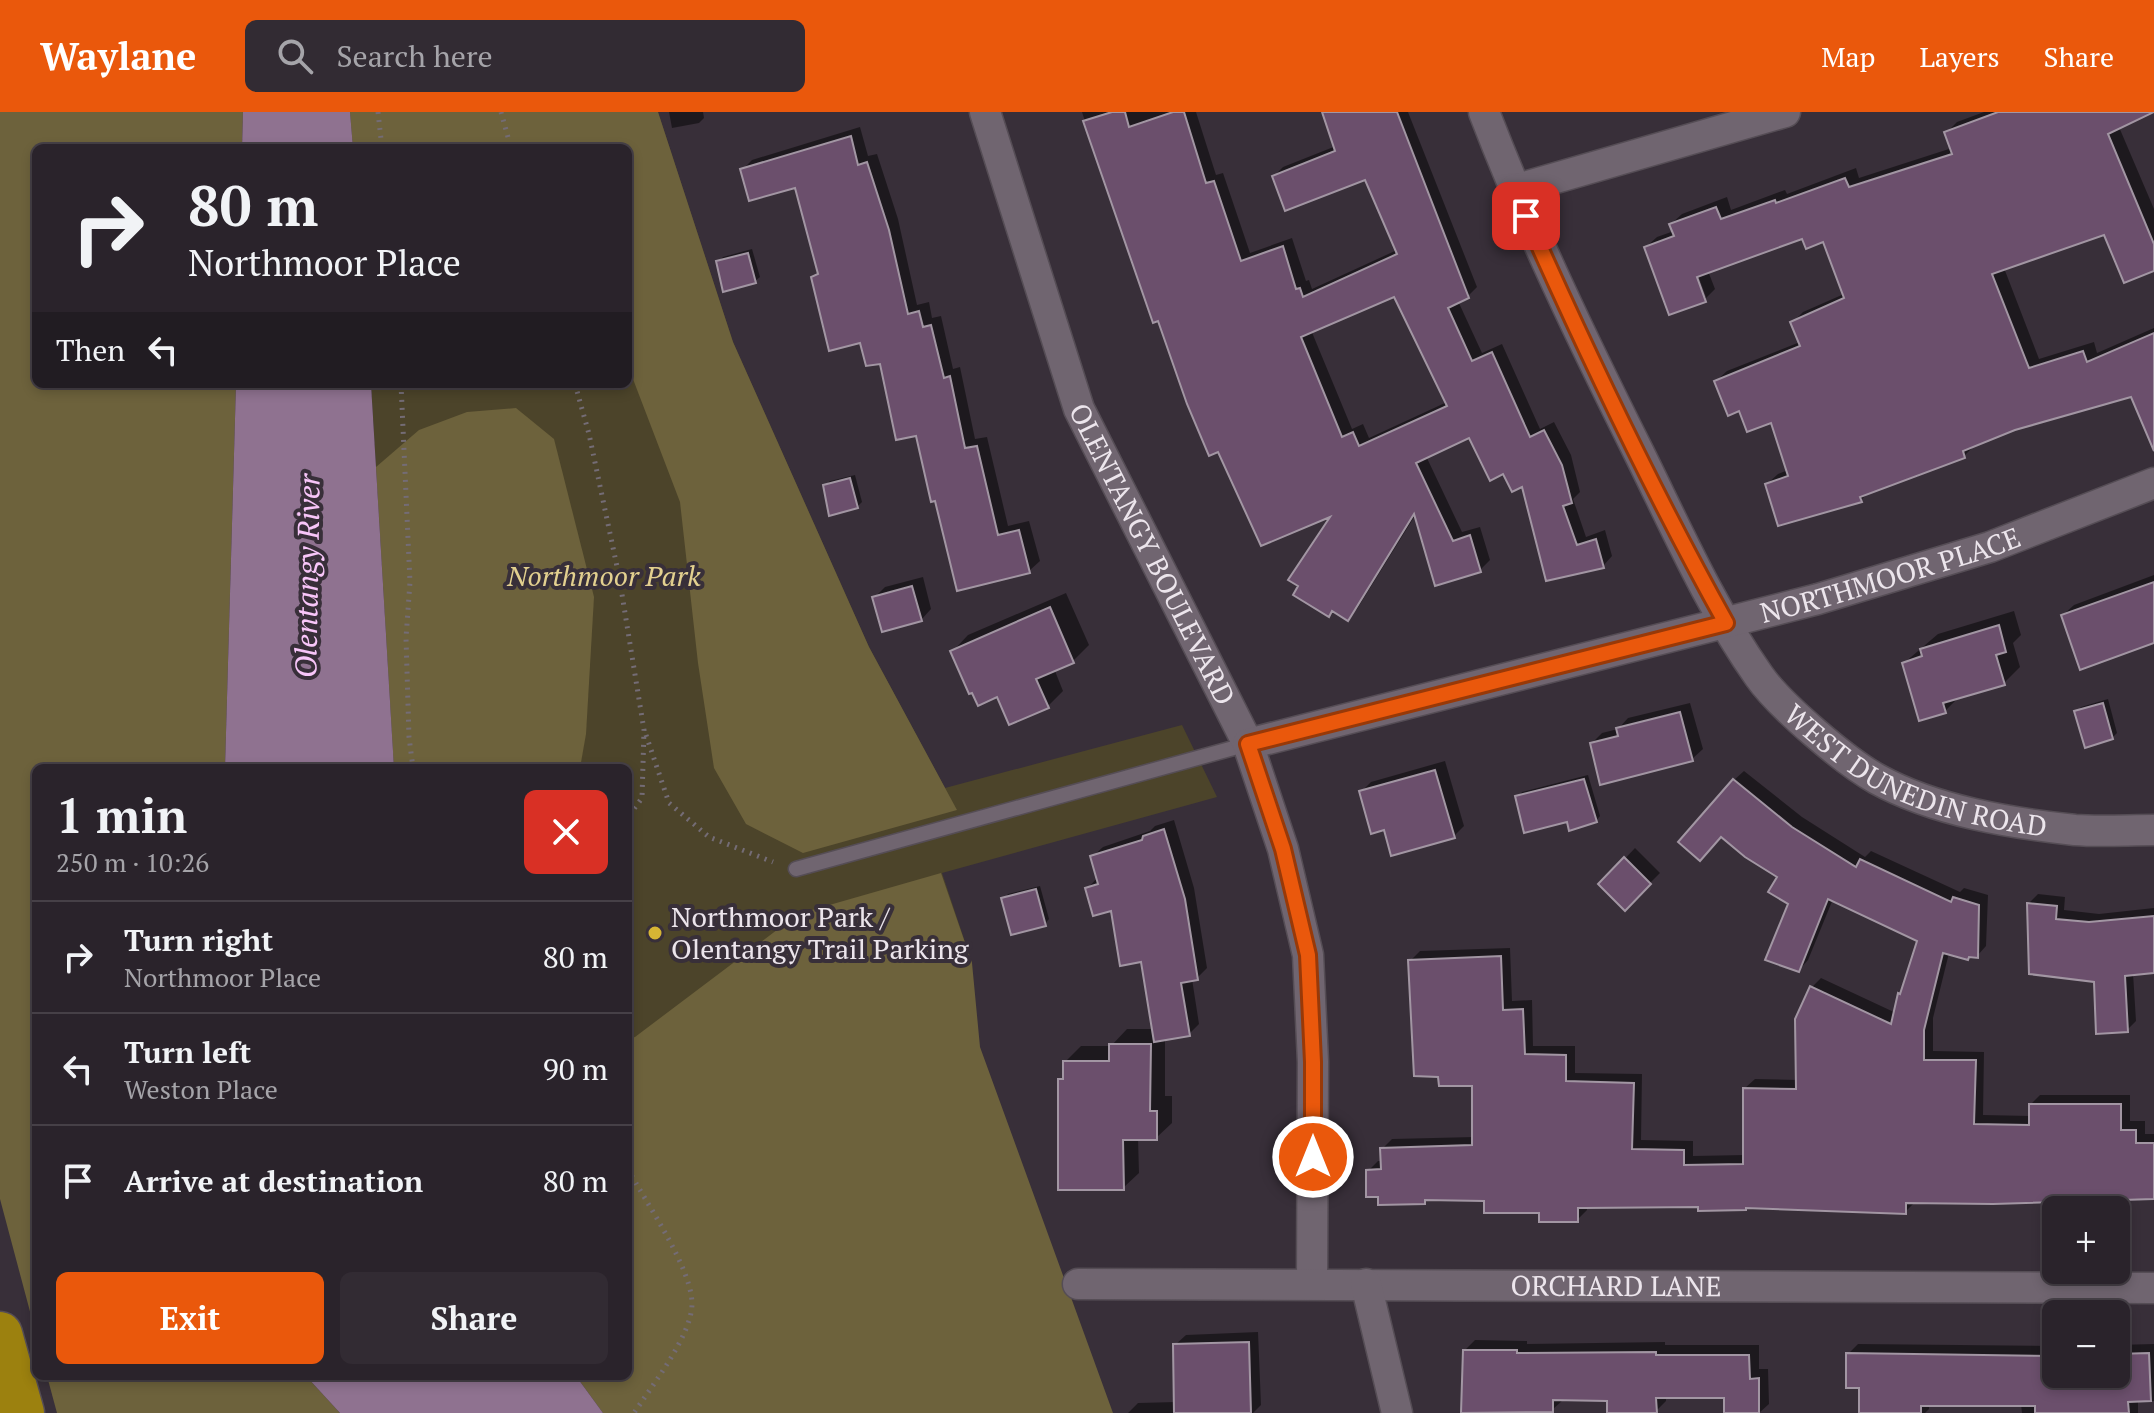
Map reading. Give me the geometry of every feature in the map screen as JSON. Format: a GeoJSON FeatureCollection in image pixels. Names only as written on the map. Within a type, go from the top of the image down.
{"type":"FeatureCollection","features":[{"type":"Feature","properties":{"kind":"highway"},"geometry":{"type":"LineString","coordinates":[[0,1334],[22,1413]]}},
{"type":"Feature","properties":{"kind":"street","name":"OLENTANGY BOULEVARD"},"geometry":{"type":"LineString","coordinates":[[985,112],[1079,409],[1248,744],[1283,849],[1308,955],[1313,1062],[1312,1283]]}},
{"type":"Feature","properties":{"kind":"street","name":"WEST DUNEDIN ROAD"},"geometry":{"type":"LineString","coordinates":[[1484,112],[1514,190],[1567,307],[1694,564],[1761,679],[1814,732],[1877,779],[1927,800],[1987,816],[2077,830],[2154,830]]}},
{"type":"Feature","properties":{"kind":"street"},"geometry":{"type":"LineString","coordinates":[[1514,190],[1785,112]]}},
{"type":"Feature","properties":{"kind":"street","name":"NORTHMOOR PLACE"},"geometry":{"type":"LineString","coordinates":[[1248,744],[1818,599],[1990,547],[2154,483]]}},
{"type":"Feature","properties":{"kind":"street","name":"ORCHARD LANE"},"geometry":{"type":"LineString","coordinates":[[1078,1284],[2154,1288]]}},
{"type":"Feature","properties":{"kind":"street"},"geometry":{"type":"LineString","coordinates":[[1366,1284],[1397,1413]]}},
{"type":"Feature","properties":{"kind":"lane"},"geometry":{"type":"LineString","coordinates":[[796,869],[1248,744]]}},
{"type":"Feature","properties":{"kind":"path"},"geometry":{"type":"LineString","coordinates":[[378,112],[382,144]]}},
{"type":"Feature","properties":{"kind":"path"},"geometry":{"type":"LineString","coordinates":[[501,112],[510,144]]}},
{"type":"Feature","properties":{"kind":"path"},"geometry":{"type":"LineString","coordinates":[[401,388],[410,582],[406,638],[412,764]]}},
{"type":"Feature","properties":{"kind":"path"},"geometry":{"type":"LineString","coordinates":[[576,388],[619,576],[644,730],[669,803],[709,837],[756,857],[796,869]]}},
{"type":"Feature","properties":{"kind":"path"},"geometry":{"type":"LineString","coordinates":[[632,812],[642,798],[644,730]]}},
{"type":"Feature","properties":{"kind":"path"},"geometry":{"type":"LineString","coordinates":[[632,1176],[688,1278],[692,1306],[677,1348],[634,1413]]}},
{"type":"Feature","properties":{"kind":"green space","name":"Northmoor Park"},"geometry":{"type":"Polygon","coordinates":[[[350,112],[658,112],[733,342],[869,647],[945,788],[1182,725],[1217,797],[942,873],[972,963],[632,1182],[632,764],[394,764],[371,388],[632,388],[632,144],[353,144],[350,112]]]}},
{"type":"Feature","properties":{"kind":"shaded area"},"geometry":{"type":"Polygon","coordinates":[[[0,112],[243,112],[242,144],[32,144],[32,388],[236,388],[225,764],[32,764],[32,1319],[0,1199],[0,112]]]}},
{"type":"Feature","properties":{"kind":"shaded area"},"geometry":{"type":"Polygon","coordinates":[[[350,112],[658,112],[733,342],[869,647],[957,810],[803,853],[746,824],[714,768],[698,663],[680,502],[632,376],[632,144],[353,144],[350,112]]]}},
{"type":"Feature","properties":{"kind":"shaded area"},"geometry":{"type":"Polygon","coordinates":[[[516,408],[554,439],[594,597],[586,734],[581,764],[394,764],[376,467],[419,430],[467,412],[516,408]]]}},
{"type":"Feature","properties":{"kind":"shaded area"},"geometry":{"type":"Polygon","coordinates":[[[941,873],[972,963],[980,1047],[1113,1413],[603,1413],[579,1380],[632,1380],[632,1038],[798,914],[941,873]]]}},
{"type":"Feature","properties":{"kind":"shaded area"},"geometry":{"type":"Polygon","coordinates":[[[48,1380],[310,1380],[340,1413],[57,1413],[48,1380]]]}},
{"type":"Feature","properties":{"kind":"water"},"geometry":{"type":"Polygon","coordinates":[[[243,112],[350,112],[353,144],[242,144],[243,112]]]}},
{"type":"Feature","properties":{"kind":"water","name":"Olentangy River"},"geometry":{"type":"Polygon","coordinates":[[[236,388],[371,388],[394,764],[225,764],[236,388]]]}},
{"type":"Feature","properties":{"kind":"water"},"geometry":{"type":"Polygon","coordinates":[[[310,1380],[579,1380],[603,1413],[340,1413],[310,1380]]]}},
{"type":"Feature","properties":{"kind":"building"},"geometry":{"type":"Polygon","coordinates":[[[1112,112],[1125,112],[1129,127],[1173,112],[1184,112],[1206,183],[1214,181],[1241,261],[1283,246],[1296,289],[1300,288],[1303,297],[1397,254],[1365,180],[1285,211],[1272,176],[1335,151],[1322,112],[1397,112],[1469,298],[1448,308],[1472,361],[1492,352],[1530,437],[1544,430],[1562,465],[1572,503],[1563,506],[1577,545],[1596,539],[1604,568],[1546,581],[1522,487],[1512,492],[1503,474],[1490,481],[1469,438],[1416,463],[1453,541],[1470,535],[1481,572],[1435,586],[1414,514],[1348,621],[1332,611],[1329,617],[1293,595],[1298,586],[1288,580],[1330,517],[1261,546],[1218,452],[1209,456],[1158,321],[1153,323],[1083,121],[1112,112]],[[1394,297],[1301,337],[1342,437],[1353,432],[1359,446],[1447,406],[1394,297]]]}},
{"type":"Feature","properties":{"kind":"building"},"geometry":{"type":"Polygon","coordinates":[[[1998,112],[2154,112],[2108,134],[2154,244],[2154,271],[2124,283],[2104,235],[1992,274],[2029,368],[2083,351],[2087,362],[2154,333],[2154,451],[2131,397],[2015,430],[1963,451],[1965,458],[1860,497],[1862,502],[1778,526],[1765,484],[1788,476],[1771,423],[1747,432],[1739,411],[1728,416],[1714,381],[1800,346],[1790,322],[1844,298],[1823,242],[1806,249],[1802,239],[1697,277],[1706,302],[1669,315],[1644,247],[1674,236],[1669,224],[1716,207],[1721,219],[1845,178],[1849,187],[1952,154],[1944,132],[1998,112]]]}},
{"type":"Feature","properties":{"kind":"building"},"geometry":{"type":"Polygon","coordinates":[[[851,136],[858,165],[867,162],[889,230],[908,314],[919,311],[923,327],[931,325],[944,378],[950,376],[965,448],[977,446],[998,535],[1019,530],[1030,573],[957,591],[916,436],[896,440],[880,364],[866,366],[860,343],[829,351],[811,277],[818,274],[795,188],[749,201],[740,169],[851,136]]]}},
{"type":"Feature","properties":{"kind":"building"},"geometry":{"type":"Polygon","coordinates":[[[748,253],[756,283],[723,292],[716,261],[748,253]]]}},
{"type":"Feature","properties":{"kind":"building"},"geometry":{"type":"Polygon","coordinates":[[[850,478],[858,508],[829,516],[823,485],[850,478]]]}},
{"type":"Feature","properties":{"kind":"building"},"geometry":{"type":"Polygon","coordinates":[[[2154,582],[2154,643],[2080,670],[2061,615],[2154,582]]]}},
{"type":"Feature","properties":{"kind":"building"},"geometry":{"type":"Polygon","coordinates":[[[912,586],[922,621],[882,632],[872,597],[912,586]]]}},
{"type":"Feature","properties":{"kind":"building"},"geometry":{"type":"Polygon","coordinates":[[[1050,607],[1074,663],[1036,679],[1049,708],[1009,725],[997,697],[978,706],[972,693],[969,694],[950,651],[1050,607]]]}},
{"type":"Feature","properties":{"kind":"building"},"geometry":{"type":"Polygon","coordinates":[[[1999,625],[2006,652],[1996,655],[2005,685],[1943,703],[1946,713],[1919,721],[1902,663],[1922,656],[1920,649],[1999,625]]]}},
{"type":"Feature","properties":{"kind":"building"},"geometry":{"type":"Polygon","coordinates":[[[2103,703],[2113,739],[2085,748],[2074,711],[2103,703]]]}},
{"type":"Feature","properties":{"kind":"building"},"geometry":{"type":"Polygon","coordinates":[[[1680,712],[1693,761],[1600,785],[1590,743],[1618,736],[1616,728],[1680,712]]]}},
{"type":"Feature","properties":{"kind":"building"},"geometry":{"type":"Polygon","coordinates":[[[1435,770],[1455,838],[1391,856],[1384,830],[1371,834],[1359,791],[1435,770]]]}},
{"type":"Feature","properties":{"kind":"building"},"geometry":{"type":"Polygon","coordinates":[[[1584,779],[1597,822],[1569,831],[1567,822],[1524,833],[1515,796],[1584,779]]]}},
{"type":"Feature","properties":{"kind":"building"},"geometry":{"type":"Polygon","coordinates":[[[1733,779],[1792,827],[1856,867],[1860,859],[1951,902],[1953,897],[1979,905],[1978,958],[1969,957],[1968,960],[1943,953],[1924,1030],[1924,1060],[1976,1060],[1974,1124],[2029,1125],[2029,1104],[2121,1104],[2121,1130],[2136,1130],[2136,1143],[2154,1143],[2154,1199],[2042,1196],[2042,1202],[1906,1203],[1906,1214],[1746,1208],[1698,1211],[1698,1207],[1578,1208],[1578,1222],[1539,1222],[1539,1213],[1484,1213],[1484,1201],[1425,1200],[1425,1204],[1378,1205],[1378,1197],[1366,1197],[1366,1170],[1381,1169],[1380,1148],[1472,1145],[1472,1086],[1439,1086],[1438,1077],[1414,1076],[1408,960],[1501,956],[1503,1010],[1523,1009],[1525,1054],[1566,1055],[1566,1081],[1634,1083],[1632,1149],[1684,1150],[1684,1165],[1743,1164],[1743,1088],[1796,1089],[1795,1019],[1810,986],[1891,1024],[1898,993],[1917,941],[1828,899],[1799,972],[1765,960],[1788,904],[1768,892],[1777,877],[1721,837],[1700,861],[1678,842],[1733,779]]]}},
{"type":"Feature","properties":{"kind":"building"},"geometry":{"type":"Polygon","coordinates":[[[1164,829],[1185,899],[1198,980],[1181,983],[1190,1036],[1154,1042],[1141,962],[1120,966],[1111,911],[1093,916],[1085,888],[1098,884],[1090,856],[1142,840],[1143,836],[1164,829]]]}},
{"type":"Feature","properties":{"kind":"building"},"geometry":{"type":"Polygon","coordinates":[[[1624,857],[1651,884],[1625,911],[1598,884],[1624,857]]]}},
{"type":"Feature","properties":{"kind":"building"},"geometry":{"type":"Polygon","coordinates":[[[1036,889],[1046,926],[1011,935],[1001,898],[1036,889]]]}},
{"type":"Feature","properties":{"kind":"building"},"geometry":{"type":"Polygon","coordinates":[[[2027,903],[2057,906],[2056,919],[2089,922],[2154,916],[2154,973],[2125,976],[2128,1032],[2096,1034],[2094,982],[2029,974],[2027,903]]]}},
{"type":"Feature","properties":{"kind":"building"},"geometry":{"type":"Polygon","coordinates":[[[1109,1044],[1151,1044],[1150,1111],[1157,1111],[1157,1140],[1123,1140],[1124,1190],[1058,1190],[1058,1079],[1063,1079],[1063,1061],[1109,1061],[1109,1044]]]}},
{"type":"Feature","properties":{"kind":"building"},"geometry":{"type":"Polygon","coordinates":[[[1249,1342],[1251,1413],[1174,1413],[1173,1344],[1249,1342]]]}},
{"type":"Feature","properties":{"kind":"building"},"geometry":{"type":"Polygon","coordinates":[[[1463,1350],[1749,1355],[1750,1379],[1759,1378],[1759,1413],[1724,1413],[1724,1398],[1656,1398],[1657,1413],[1607,1413],[1607,1401],[1553,1400],[1553,1412],[1461,1413],[1463,1350]]]}},
{"type":"Feature","properties":{"kind":"building"},"geometry":{"type":"Polygon","coordinates":[[[1846,1353],[2042,1356],[2042,1388],[2130,1388],[2130,1354],[2149,1353],[2151,1401],[2128,1402],[2129,1413],[2035,1413],[2035,1406],[1921,1406],[1921,1413],[1859,1413],[1859,1388],[1846,1388],[1846,1353]]]}},
{"type":"Feature","properties":{"kind":"place","name":"Northmoor Park / Olentangy Trail Parking"},"geometry":{"type":"Point","coordinates":[655,933]}},
{"type":"Feature","properties":{"kind":"route"},"geometry":{"type":"LineString","coordinates":[[1313,1157],[1308,955],[1283,849],[1248,744],[1726,623],[1560,293],[1526,216]]}}]}
